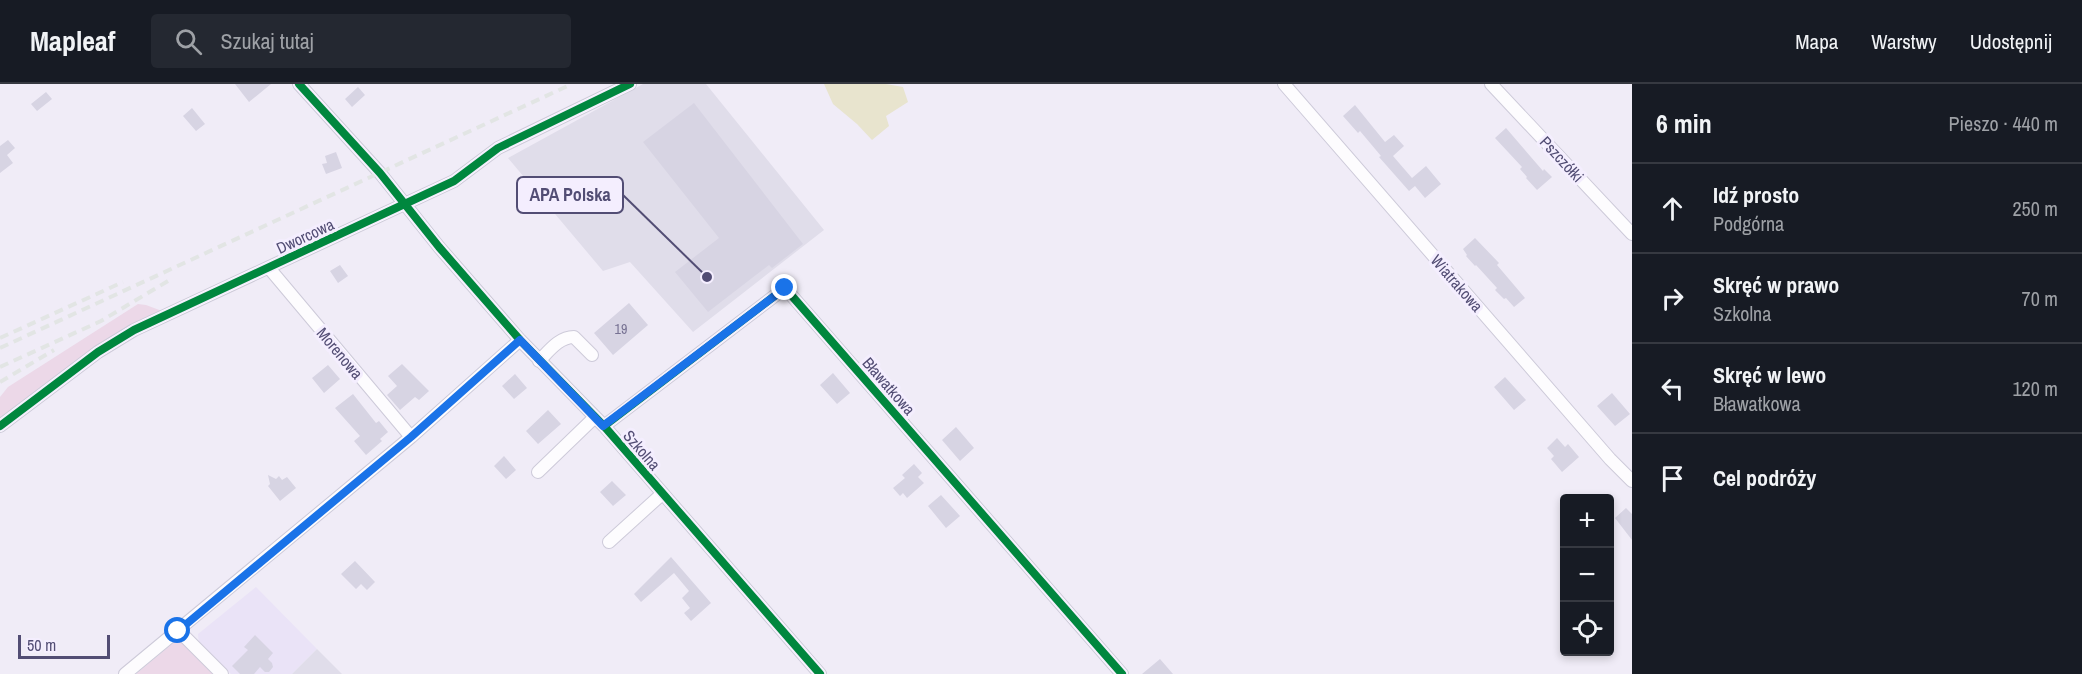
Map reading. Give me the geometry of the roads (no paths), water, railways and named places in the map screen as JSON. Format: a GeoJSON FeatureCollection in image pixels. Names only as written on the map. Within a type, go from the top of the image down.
{"type":"FeatureCollection","features":[{"type":"Feature","properties":{"kind":"street","name":"Szkolna"},"geometry":{"type":"LineString","coordinates":[[299,84],[374,166],[520,340],[599,422],[820,674]]}},
{"type":"Feature","properties":{"kind":"street","name":"Dworcowa"},"geometry":{"type":"LineString","coordinates":[[0,426],[115,341],[134,330],[454,181],[498,148],[630,84]]}},
{"type":"Feature","properties":{"kind":"street","name":"Wiatrakowa"},"geometry":{"type":"LineString","coordinates":[[1284,84],[1610,459],[1632,481]]}},
{"type":"Feature","properties":{"kind":"street","name":"Pszczółki"},"geometry":{"type":"LineString","coordinates":[[1491,84],[1632,234]]}},
{"type":"Feature","properties":{"kind":"street","name":"Morenowa"},"geometry":{"type":"LineString","coordinates":[[269,268],[411,437]]}},
{"type":"Feature","properties":{"kind":"street","name":"Bławatkowa"},"geometry":{"type":"LineString","coordinates":[[599,422],[785,288],[1122,674]]}},
{"type":"Feature","properties":{"kind":"street"},"geometry":{"type":"LineString","coordinates":[[539,361],[558,342],[567,337],[574,337],[592,355]]}},
{"type":"Feature","properties":{"kind":"street"},"geometry":{"type":"LineString","coordinates":[[125,674],[411,437],[520,340]]}},
{"type":"Feature","properties":{"kind":"street"},"geometry":{"type":"LineString","coordinates":[[538,472],[599,422]]}},
{"type":"Feature","properties":{"kind":"street"},"geometry":{"type":"LineString","coordinates":[[609,542],[663,494]]}},
{"type":"Feature","properties":{"kind":"street"},"geometry":{"type":"LineString","coordinates":[[178,631],[222,674]]}},
{"type":"Feature","properties":{"kind":"railway"},"geometry":{"type":"LineString","coordinates":[[0,348],[572,84]]}},
{"type":"Feature","properties":{"kind":"railway"},"geometry":{"type":"LineString","coordinates":[[0,367],[101,321],[173,278]]}},
{"type":"Feature","properties":{"kind":"railway"},"geometry":{"type":"LineString","coordinates":[[0,338],[123,282]]}},
{"type":"Feature","properties":{"kind":"railway"},"geometry":{"type":"LineString","coordinates":[[0,382],[54,350]]}},
{"type":"Feature","properties":{"kind":"place","name":"APA Polska"},"geometry":{"type":"Point","coordinates":[707,277]}}]}
